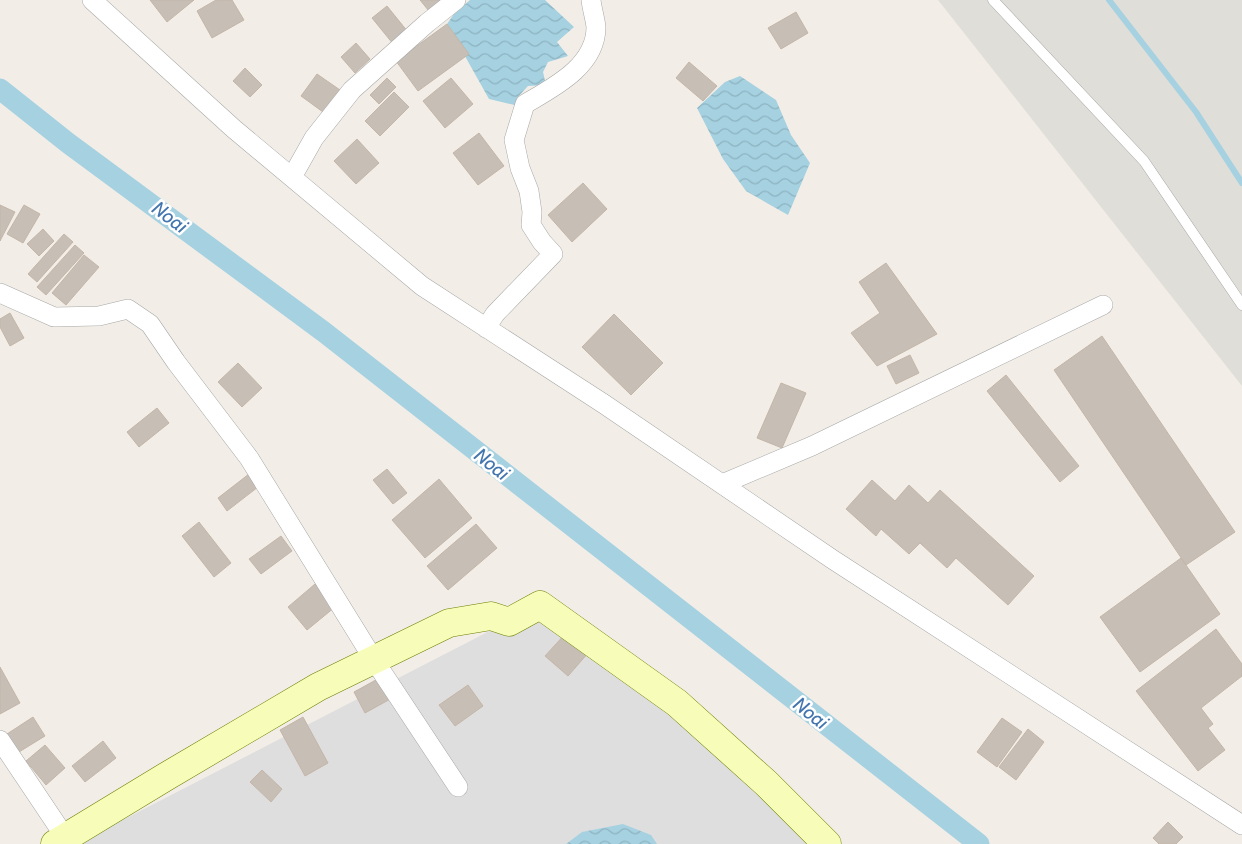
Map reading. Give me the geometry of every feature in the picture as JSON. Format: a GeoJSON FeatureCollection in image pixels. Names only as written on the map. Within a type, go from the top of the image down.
{"type":"FeatureCollection","features":[{"type":"Feature","properties":{"kind":"street"},"geometry":{"type":"LineString","coordinates":[[92,0],[234,129],[422,286],[604,404],[832,559],[1242,825]]}},
{"type":"Feature","properties":{"kind":"street"},"geometry":{"type":"LineString","coordinates":[[292,177],[314,138],[352,90],[427,23],[456,0]]}},
{"type":"Feature","properties":{"kind":"street"},"geometry":{"type":"LineString","coordinates":[[486,328],[494,314],[553,254],[542,242],[531,225],[530,191],[520,168],[514,140],[525,104],[577,70],[591,48],[596,28],[590,0]]}},
{"type":"Feature","properties":{"kind":"street"},"geometry":{"type":"LineString","coordinates":[[0,294],[54,317],[99,316],[128,309],[150,324],[176,362],[249,458],[374,660],[458,787]]}},
{"type":"Feature","properties":{"kind":"street"},"geometry":{"type":"LineString","coordinates":[[722,484],[812,446],[1103,305]]}},
{"type":"Feature","properties":{"kind":"street"},"geometry":{"type":"LineString","coordinates":[[0,740],[60,841],[318,688],[449,623],[491,616],[509,622],[540,605],[677,703],[766,783],[826,844]]}},
{"type":"Feature","properties":{"kind":"lane"},"geometry":{"type":"LineString","coordinates":[[994,0],[1144,161],[1242,305]]}},
{"type":"Feature","properties":{"kind":"shaded area"},"geometry":{"type":"Polygon","coordinates":[[[938,0],[1242,0],[1242,386],[938,0]]]}},
{"type":"Feature","properties":{"kind":"shaded area"},"geometry":{"type":"Polygon","coordinates":[[[540,605],[823,844],[76,844],[540,605]]]}},
{"type":"Feature","properties":{"kind":"water"},"geometry":{"type":"Polygon","coordinates":[[[470,0],[545,0],[574,27],[557,42],[568,56],[548,62],[543,72],[546,85],[528,86],[516,99],[519,106],[489,99],[447,24],[454,14],[470,0]]]}},
{"type":"Feature","properties":{"kind":"water"},"geometry":{"type":"Polygon","coordinates":[[[740,76],[776,100],[791,135],[810,163],[788,215],[746,191],[723,159],[697,108],[725,82],[740,76]]]}},
{"type":"Feature","properties":{"kind":"water"},"geometry":{"type":"Polygon","coordinates":[[[623,824],[651,835],[657,844],[566,844],[582,832],[623,824]]]}},
{"type":"Feature","properties":{"kind":"building"},"geometry":{"type":"Polygon","coordinates":[[[150,0],[194,0],[167,22],[150,0]]]}},
{"type":"Feature","properties":{"kind":"building"},"geometry":{"type":"Polygon","coordinates":[[[216,0],[232,0],[244,20],[212,38],[197,11],[216,0]]]}},
{"type":"Feature","properties":{"kind":"building"},"geometry":{"type":"Polygon","coordinates":[[[420,0],[445,0],[433,16],[420,0]]]}},
{"type":"Feature","properties":{"kind":"building"},"geometry":{"type":"Polygon","coordinates":[[[387,6],[408,32],[394,45],[372,18],[387,6]]]}},
{"type":"Feature","properties":{"kind":"building"},"geometry":{"type":"Polygon","coordinates":[[[796,12],[808,33],[781,49],[768,28],[796,12]]]}},
{"type":"Feature","properties":{"kind":"building"},"geometry":{"type":"Polygon","coordinates":[[[447,24],[469,54],[418,91],[396,61],[447,24]]]}},
{"type":"Feature","properties":{"kind":"building"},"geometry":{"type":"Polygon","coordinates":[[[356,43],[370,59],[355,73],[341,57],[356,43]]]}},
{"type":"Feature","properties":{"kind":"building"},"geometry":{"type":"Polygon","coordinates":[[[689,62],[717,86],[703,101],[676,78],[689,62]]]}},
{"type":"Feature","properties":{"kind":"building"},"geometry":{"type":"Polygon","coordinates":[[[245,68],[262,85],[250,97],[233,81],[245,68]]]}},
{"type":"Feature","properties":{"kind":"building"},"geometry":{"type":"Polygon","coordinates":[[[317,74],[340,90],[323,112],[301,96],[317,74]]]}},
{"type":"Feature","properties":{"kind":"building"},"geometry":{"type":"Polygon","coordinates":[[[387,78],[396,87],[379,104],[370,95],[387,78]]]}},
{"type":"Feature","properties":{"kind":"building"},"geometry":{"type":"Polygon","coordinates":[[[451,78],[473,104],[445,128],[423,101],[451,78]]]}},
{"type":"Feature","properties":{"kind":"building"},"geometry":{"type":"Polygon","coordinates":[[[394,92],[409,107],[380,136],[365,121],[394,92]]]}},
{"type":"Feature","properties":{"kind":"building"},"geometry":{"type":"Polygon","coordinates":[[[479,133],[504,166],[478,185],[453,153],[479,133]]]}},
{"type":"Feature","properties":{"kind":"building"},"geometry":{"type":"Polygon","coordinates":[[[357,139],[379,163],[356,184],[334,161],[357,139]]]}},
{"type":"Feature","properties":{"kind":"building"},"geometry":{"type":"Polygon","coordinates":[[[583,183],[607,209],[572,242],[548,215],[583,183]]]}},
{"type":"Feature","properties":{"kind":"building"},"geometry":{"type":"Polygon","coordinates":[[[0,205],[15,212],[0,241],[0,205]]]}},
{"type":"Feature","properties":{"kind":"building"},"geometry":{"type":"Polygon","coordinates":[[[24,205],[40,214],[23,243],[7,234],[24,205]]]}},
{"type":"Feature","properties":{"kind":"building"},"geometry":{"type":"Polygon","coordinates":[[[43,229],[54,241],[39,256],[27,244],[43,229]]]}},
{"type":"Feature","properties":{"kind":"building"},"geometry":{"type":"Polygon","coordinates":[[[64,234],[73,242],[37,282],[28,274],[64,234]]]}},
{"type":"Feature","properties":{"kind":"building"},"geometry":{"type":"Polygon","coordinates":[[[75,245],[84,253],[46,295],[37,287],[75,245]]]}},
{"type":"Feature","properties":{"kind":"building"},"geometry":{"type":"Polygon","coordinates":[[[84,255],[99,267],[66,305],[52,293],[84,255]]]}},
{"type":"Feature","properties":{"kind":"building"},"geometry":{"type":"Polygon","coordinates":[[[886,263],[937,334],[877,366],[851,333],[880,313],[859,282],[886,263]]]}},
{"type":"Feature","properties":{"kind":"building"},"geometry":{"type":"Polygon","coordinates":[[[10,313],[24,338],[10,346],[0,327],[0,319],[10,313]]]}},
{"type":"Feature","properties":{"kind":"building"},"geometry":{"type":"Polygon","coordinates":[[[614,314],[663,363],[631,395],[582,347],[614,314]]]}},
{"type":"Feature","properties":{"kind":"building"},"geometry":{"type":"Polygon","coordinates":[[[1102,336],[1235,532],[1186,565],[1054,370],[1102,336]]]}},
{"type":"Feature","properties":{"kind":"building"},"geometry":{"type":"Polygon","coordinates":[[[910,355],[919,373],[896,384],[887,366],[910,355]]]}},
{"type":"Feature","properties":{"kind":"building"},"geometry":{"type":"Polygon","coordinates":[[[238,363],[262,388],[242,407],[218,382],[238,363]]]}},
{"type":"Feature","properties":{"kind":"building"},"geometry":{"type":"Polygon","coordinates":[[[1006,375],[1079,466],[1060,482],[987,391],[1006,375]]]}},
{"type":"Feature","properties":{"kind":"building"},"geometry":{"type":"Polygon","coordinates":[[[781,383],[806,393],[782,448],[757,438],[781,383]]]}},
{"type":"Feature","properties":{"kind":"building"},"geometry":{"type":"Polygon","coordinates":[[[157,408],[169,423],[139,447],[127,432],[157,408]]]}},
{"type":"Feature","properties":{"kind":"building"},"geometry":{"type":"Polygon","coordinates":[[[387,469],[407,493],[393,504],[373,480],[387,469]]]}},
{"type":"Feature","properties":{"kind":"building"},"geometry":{"type":"Polygon","coordinates":[[[249,474],[258,487],[227,511],[218,498],[249,474]]]}},
{"type":"Feature","properties":{"kind":"building"},"geometry":{"type":"Polygon","coordinates":[[[439,479],[472,518],[425,558],[392,520],[439,479]]]}},
{"type":"Feature","properties":{"kind":"building"},"geometry":{"type":"Polygon","coordinates":[[[872,480],[895,501],[909,485],[928,503],[940,490],[1034,576],[1008,605],[956,558],[947,568],[920,543],[909,554],[881,529],[876,536],[846,509],[872,480]]]}},
{"type":"Feature","properties":{"kind":"building"},"geometry":{"type":"Polygon","coordinates":[[[199,522],[231,563],[214,577],[182,536],[199,522]]]}},
{"type":"Feature","properties":{"kind":"building"},"geometry":{"type":"Polygon","coordinates":[[[476,524],[497,548],[448,590],[427,566],[476,524]]]}},
{"type":"Feature","properties":{"kind":"building"},"geometry":{"type":"Polygon","coordinates":[[[281,536],[292,551],[261,574],[249,559],[281,536]]]}},
{"type":"Feature","properties":{"kind":"building"},"geometry":{"type":"Polygon","coordinates":[[[1181,558],[1220,614],[1140,672],[1100,617],[1181,558]]]}},
{"type":"Feature","properties":{"kind":"building"},"geometry":{"type":"Polygon","coordinates":[[[315,584],[335,607],[307,630],[288,607],[315,584]]]}},
{"type":"Feature","properties":{"kind":"building"},"geometry":{"type":"Polygon","coordinates":[[[1216,629],[1242,664],[1242,676],[1201,708],[1213,724],[1208,728],[1225,750],[1198,771],[1136,691],[1216,629]]]}},
{"type":"Feature","properties":{"kind":"building"},"geometry":{"type":"Polygon","coordinates":[[[567,632],[589,652],[568,676],[545,656],[567,632]]]}},
{"type":"Feature","properties":{"kind":"building"},"geometry":{"type":"Polygon","coordinates":[[[0,667],[20,703],[0,714],[0,667]]]}},
{"type":"Feature","properties":{"kind":"building"},"geometry":{"type":"Polygon","coordinates":[[[383,676],[394,697],[365,713],[354,692],[383,676]]]}},
{"type":"Feature","properties":{"kind":"building"},"geometry":{"type":"Polygon","coordinates":[[[468,685],[483,706],[455,726],[439,705],[468,685]]]}},
{"type":"Feature","properties":{"kind":"building"},"geometry":{"type":"Polygon","coordinates":[[[33,717],[45,736],[19,752],[7,734],[33,717]]]}},
{"type":"Feature","properties":{"kind":"building"},"geometry":{"type":"Polygon","coordinates":[[[303,717],[328,763],[305,776],[280,730],[303,717]]]}},
{"type":"Feature","properties":{"kind":"building"},"geometry":{"type":"Polygon","coordinates":[[[1002,718],[1022,732],[997,767],[977,752],[1002,718]]]}},
{"type":"Feature","properties":{"kind":"building"},"geometry":{"type":"Polygon","coordinates":[[[1028,729],[1044,742],[1016,780],[999,767],[1028,729]]]}},
{"type":"Feature","properties":{"kind":"building"},"geometry":{"type":"Polygon","coordinates":[[[103,741],[116,758],[85,782],[72,766],[103,741]]]}},
{"type":"Feature","properties":{"kind":"building"},"geometry":{"type":"Polygon","coordinates":[[[45,745],[65,768],[46,785],[26,761],[45,745]]]}},
{"type":"Feature","properties":{"kind":"building"},"geometry":{"type":"Polygon","coordinates":[[[262,770],[282,789],[271,802],[250,782],[262,770]]]}},
{"type":"Feature","properties":{"kind":"building"},"geometry":{"type":"Polygon","coordinates":[[[1168,822],[1183,837],[1176,844],[1159,844],[1153,838],[1168,822]]]}},
{"type":"Feature","properties":{"kind":"waterway"},"geometry":{"type":"LineString","coordinates":[[1109,0],[1196,112],[1242,183]]}},
{"type":"Feature","properties":{"kind":"waterway","name":"Noai"},"geometry":{"type":"LineString","coordinates":[[0,89],[68,143],[324,332],[979,844]]}}]}
